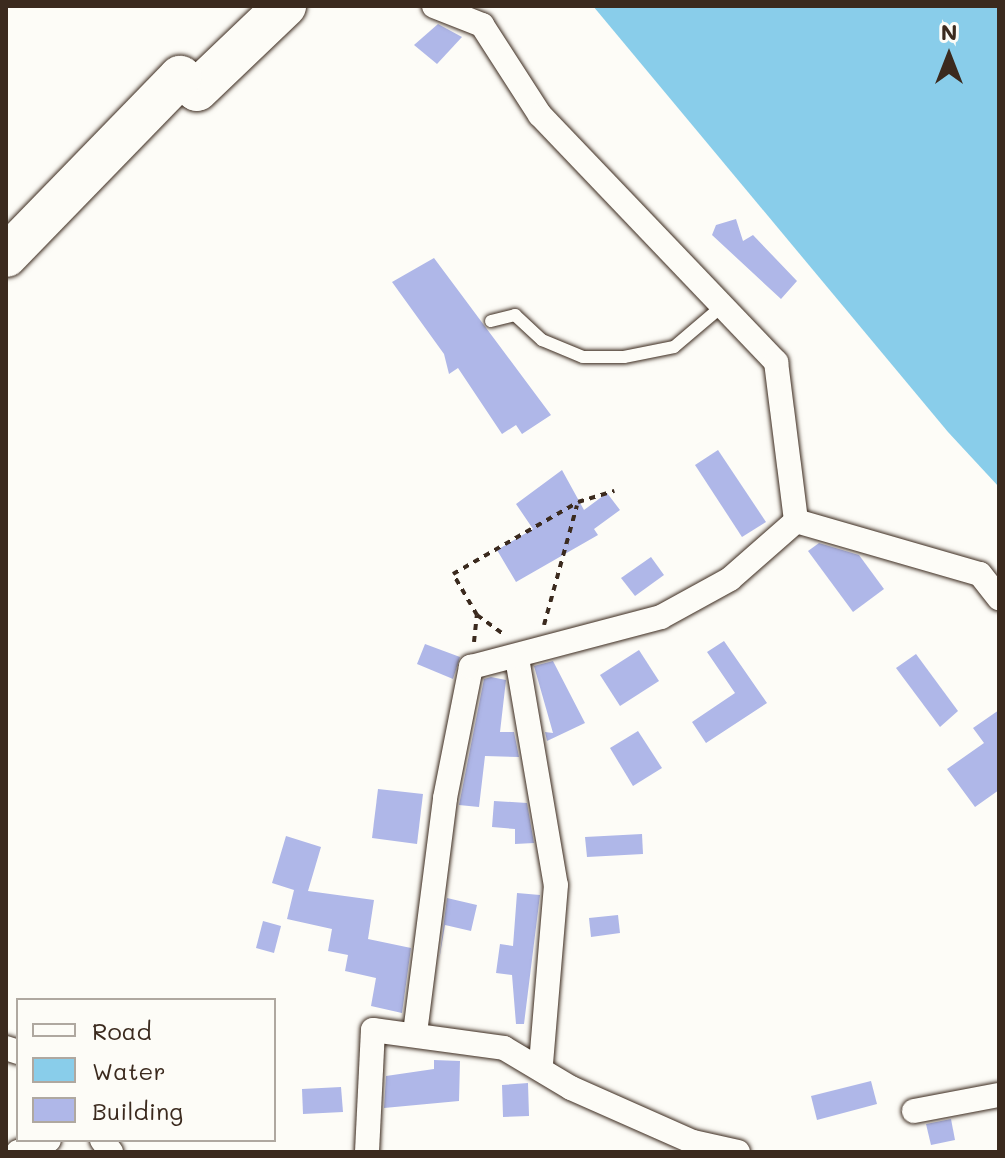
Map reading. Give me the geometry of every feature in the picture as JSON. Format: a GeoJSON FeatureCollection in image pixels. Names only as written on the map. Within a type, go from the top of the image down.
{"type":"FeatureCollection","features":[{"type":"Feature","properties":{"kind":"highway"},"geometry":{"type":"LineString","coordinates":[[6,256],[180,77],[197,90],[268,10]]}},
{"type":"Feature","properties":{"kind":"street"},"geometry":{"type":"LineString","coordinates":[[434,6],[482,25],[540,115],[776,362],[796,521]]}},
{"type":"Feature","properties":{"kind":"street"},"geometry":{"type":"LineString","coordinates":[[796,521],[980,574],[999,598]]}},
{"type":"Feature","properties":{"kind":"street"},"geometry":{"type":"LineString","coordinates":[[415,1033],[445,798],[471,667],[515,650],[661,617],[730,579],[796,521]]}},
{"type":"Feature","properties":{"kind":"street"},"geometry":{"type":"LineString","coordinates":[[515,650],[556,885],[541,1064]]}},
{"type":"Feature","properties":{"kind":"street"},"geometry":{"type":"LineString","coordinates":[[367,1152],[373,1030],[415,1033],[504,1048],[541,1064],[571,1088],[693,1147],[738,1152]]}},
{"type":"Feature","properties":{"kind":"street"},"geometry":{"type":"LineString","coordinates":[[914,1111],[999,1095]]}},
{"type":"Feature","properties":{"kind":"street"},"geometry":{"type":"LineString","coordinates":[[18,1152],[44,1142]]}},
{"type":"Feature","properties":{"kind":"lane"},"geometry":{"type":"LineString","coordinates":[[491,321],[515,315],[542,340],[583,357],[624,357],[674,347],[721,307]]}},
{"type":"Feature","properties":{"kind":"path"},"geometry":{"type":"LineString","coordinates":[[515,650],[477,615],[453,574],[578,502],[614,491]]}},
{"type":"Feature","properties":{"kind":"path"},"geometry":{"type":"LineString","coordinates":[[538,640],[578,502]]}},
{"type":"Feature","properties":{"kind":"path"},"geometry":{"type":"LineString","coordinates":[[471,667],[477,615]]}},
{"type":"Feature","properties":{"kind":"water"},"geometry":{"type":"Polygon","coordinates":[[[593,6],[999,6],[999,487],[948,432],[593,6]]]}},
{"type":"Feature","properties":{"kind":"building"},"geometry":{"type":"Polygon","coordinates":[[[438,24],[462,37],[437,64],[414,45],[438,24]]]}},
{"type":"Feature","properties":{"kind":"building"},"geometry":{"type":"Polygon","coordinates":[[[736,219],[743,241],[753,235],[797,281],[781,299],[712,235],[716,225],[736,219]]]}},
{"type":"Feature","properties":{"kind":"building"},"geometry":{"type":"Polygon","coordinates":[[[434,258],[551,415],[522,434],[516,425],[502,434],[458,368],[449,374],[444,354],[392,282],[434,258]]]}},
{"type":"Feature","properties":{"kind":"building"},"geometry":{"type":"Polygon","coordinates":[[[718,450],[766,522],[742,537],[695,465],[718,450]]]}},
{"type":"Feature","properties":{"kind":"building"},"geometry":{"type":"Polygon","coordinates":[[[562,470],[584,510],[607,493],[620,510],[594,529],[598,535],[516,582],[497,550],[533,529],[516,504],[562,470]]]}},
{"type":"Feature","properties":{"kind":"building"},"geometry":{"type":"Polygon","coordinates":[[[819,543],[859,555],[884,589],[853,612],[808,551],[819,543]]]}},
{"type":"Feature","properties":{"kind":"building"},"geometry":{"type":"Polygon","coordinates":[[[651,557],[664,575],[635,596],[621,578],[651,557]]]}},
{"type":"Feature","properties":{"kind":"building"},"geometry":{"type":"Polygon","coordinates":[[[724,641],[767,703],[706,743],[692,722],[735,693],[707,652],[724,641]]]}},
{"type":"Feature","properties":{"kind":"building"},"geometry":{"type":"Polygon","coordinates":[[[425,644],[460,657],[453,679],[417,664],[425,644]]]}},
{"type":"Feature","properties":{"kind":"building"},"geometry":{"type":"Polygon","coordinates":[[[639,650],[659,681],[620,706],[600,675],[639,650]]]}},
{"type":"Feature","properties":{"kind":"building"},"geometry":{"type":"Polygon","coordinates":[[[916,654],[958,711],[940,727],[896,668],[916,654]]]}},
{"type":"Feature","properties":{"kind":"building"},"geometry":{"type":"Polygon","coordinates":[[[553,661],[585,723],[547,741],[545,732],[553,733],[534,666],[553,661]]]}},
{"type":"Feature","properties":{"kind":"building"},"geometry":{"type":"Polygon","coordinates":[[[484,679],[506,680],[500,732],[514,732],[519,757],[485,756],[479,807],[459,805],[484,679]]]}},
{"type":"Feature","properties":{"kind":"building"},"geometry":{"type":"Polygon","coordinates":[[[999,710],[999,790],[975,807],[947,769],[984,743],[973,728],[999,710]]]}},
{"type":"Feature","properties":{"kind":"building"},"geometry":{"type":"Polygon","coordinates":[[[638,731],[662,768],[633,786],[610,748],[638,731]]]}},
{"type":"Feature","properties":{"kind":"building"},"geometry":{"type":"Polygon","coordinates":[[[378,789],[423,794],[417,844],[372,838],[378,789]]]}},
{"type":"Feature","properties":{"kind":"building"},"geometry":{"type":"Polygon","coordinates":[[[494,801],[527,803],[534,843],[515,844],[515,829],[492,827],[494,801]]]}},
{"type":"Feature","properties":{"kind":"building"},"geometry":{"type":"Polygon","coordinates":[[[642,834],[643,854],[587,857],[585,837],[642,834]]]}},
{"type":"Feature","properties":{"kind":"building"},"geometry":{"type":"Polygon","coordinates":[[[286,836],[321,847],[308,891],[374,900],[368,939],[411,948],[402,1013],[371,1006],[376,978],[345,971],[348,955],[328,951],[332,929],[287,919],[294,890],[272,883],[286,836]]]}},
{"type":"Feature","properties":{"kind":"building"},"geometry":{"type":"Polygon","coordinates":[[[517,893],[540,895],[524,1024],[516,1024],[512,975],[496,973],[500,944],[513,946],[517,893]]]}},
{"type":"Feature","properties":{"kind":"building"},"geometry":{"type":"Polygon","coordinates":[[[447,898],[477,905],[471,931],[445,925],[439,961],[447,898]]]}},
{"type":"Feature","properties":{"kind":"building"},"geometry":{"type":"Polygon","coordinates":[[[618,915],[620,933],[591,937],[589,918],[618,915]]]}},
{"type":"Feature","properties":{"kind":"building"},"geometry":{"type":"Polygon","coordinates":[[[263,921],[281,926],[274,953],[256,948],[263,921]]]}},
{"type":"Feature","properties":{"kind":"building"},"geometry":{"type":"Polygon","coordinates":[[[434,1060],[460,1061],[459,1101],[384,1108],[386,1076],[434,1069],[434,1060]]]}},
{"type":"Feature","properties":{"kind":"building"},"geometry":{"type":"Polygon","coordinates":[[[871,1081],[877,1104],[817,1120],[811,1096],[871,1081]]]}},
{"type":"Feature","properties":{"kind":"building"},"geometry":{"type":"Polygon","coordinates":[[[528,1083],[529,1116],[503,1117],[502,1085],[528,1083]]]}},
{"type":"Feature","properties":{"kind":"building"},"geometry":{"type":"Polygon","coordinates":[[[341,1087],[343,1112],[303,1114],[302,1089],[341,1087]]]}},
{"type":"Feature","properties":{"kind":"building"},"geometry":{"type":"Polygon","coordinates":[[[951,1119],[955,1140],[931,1145],[926,1124],[951,1119]]]}}]}
